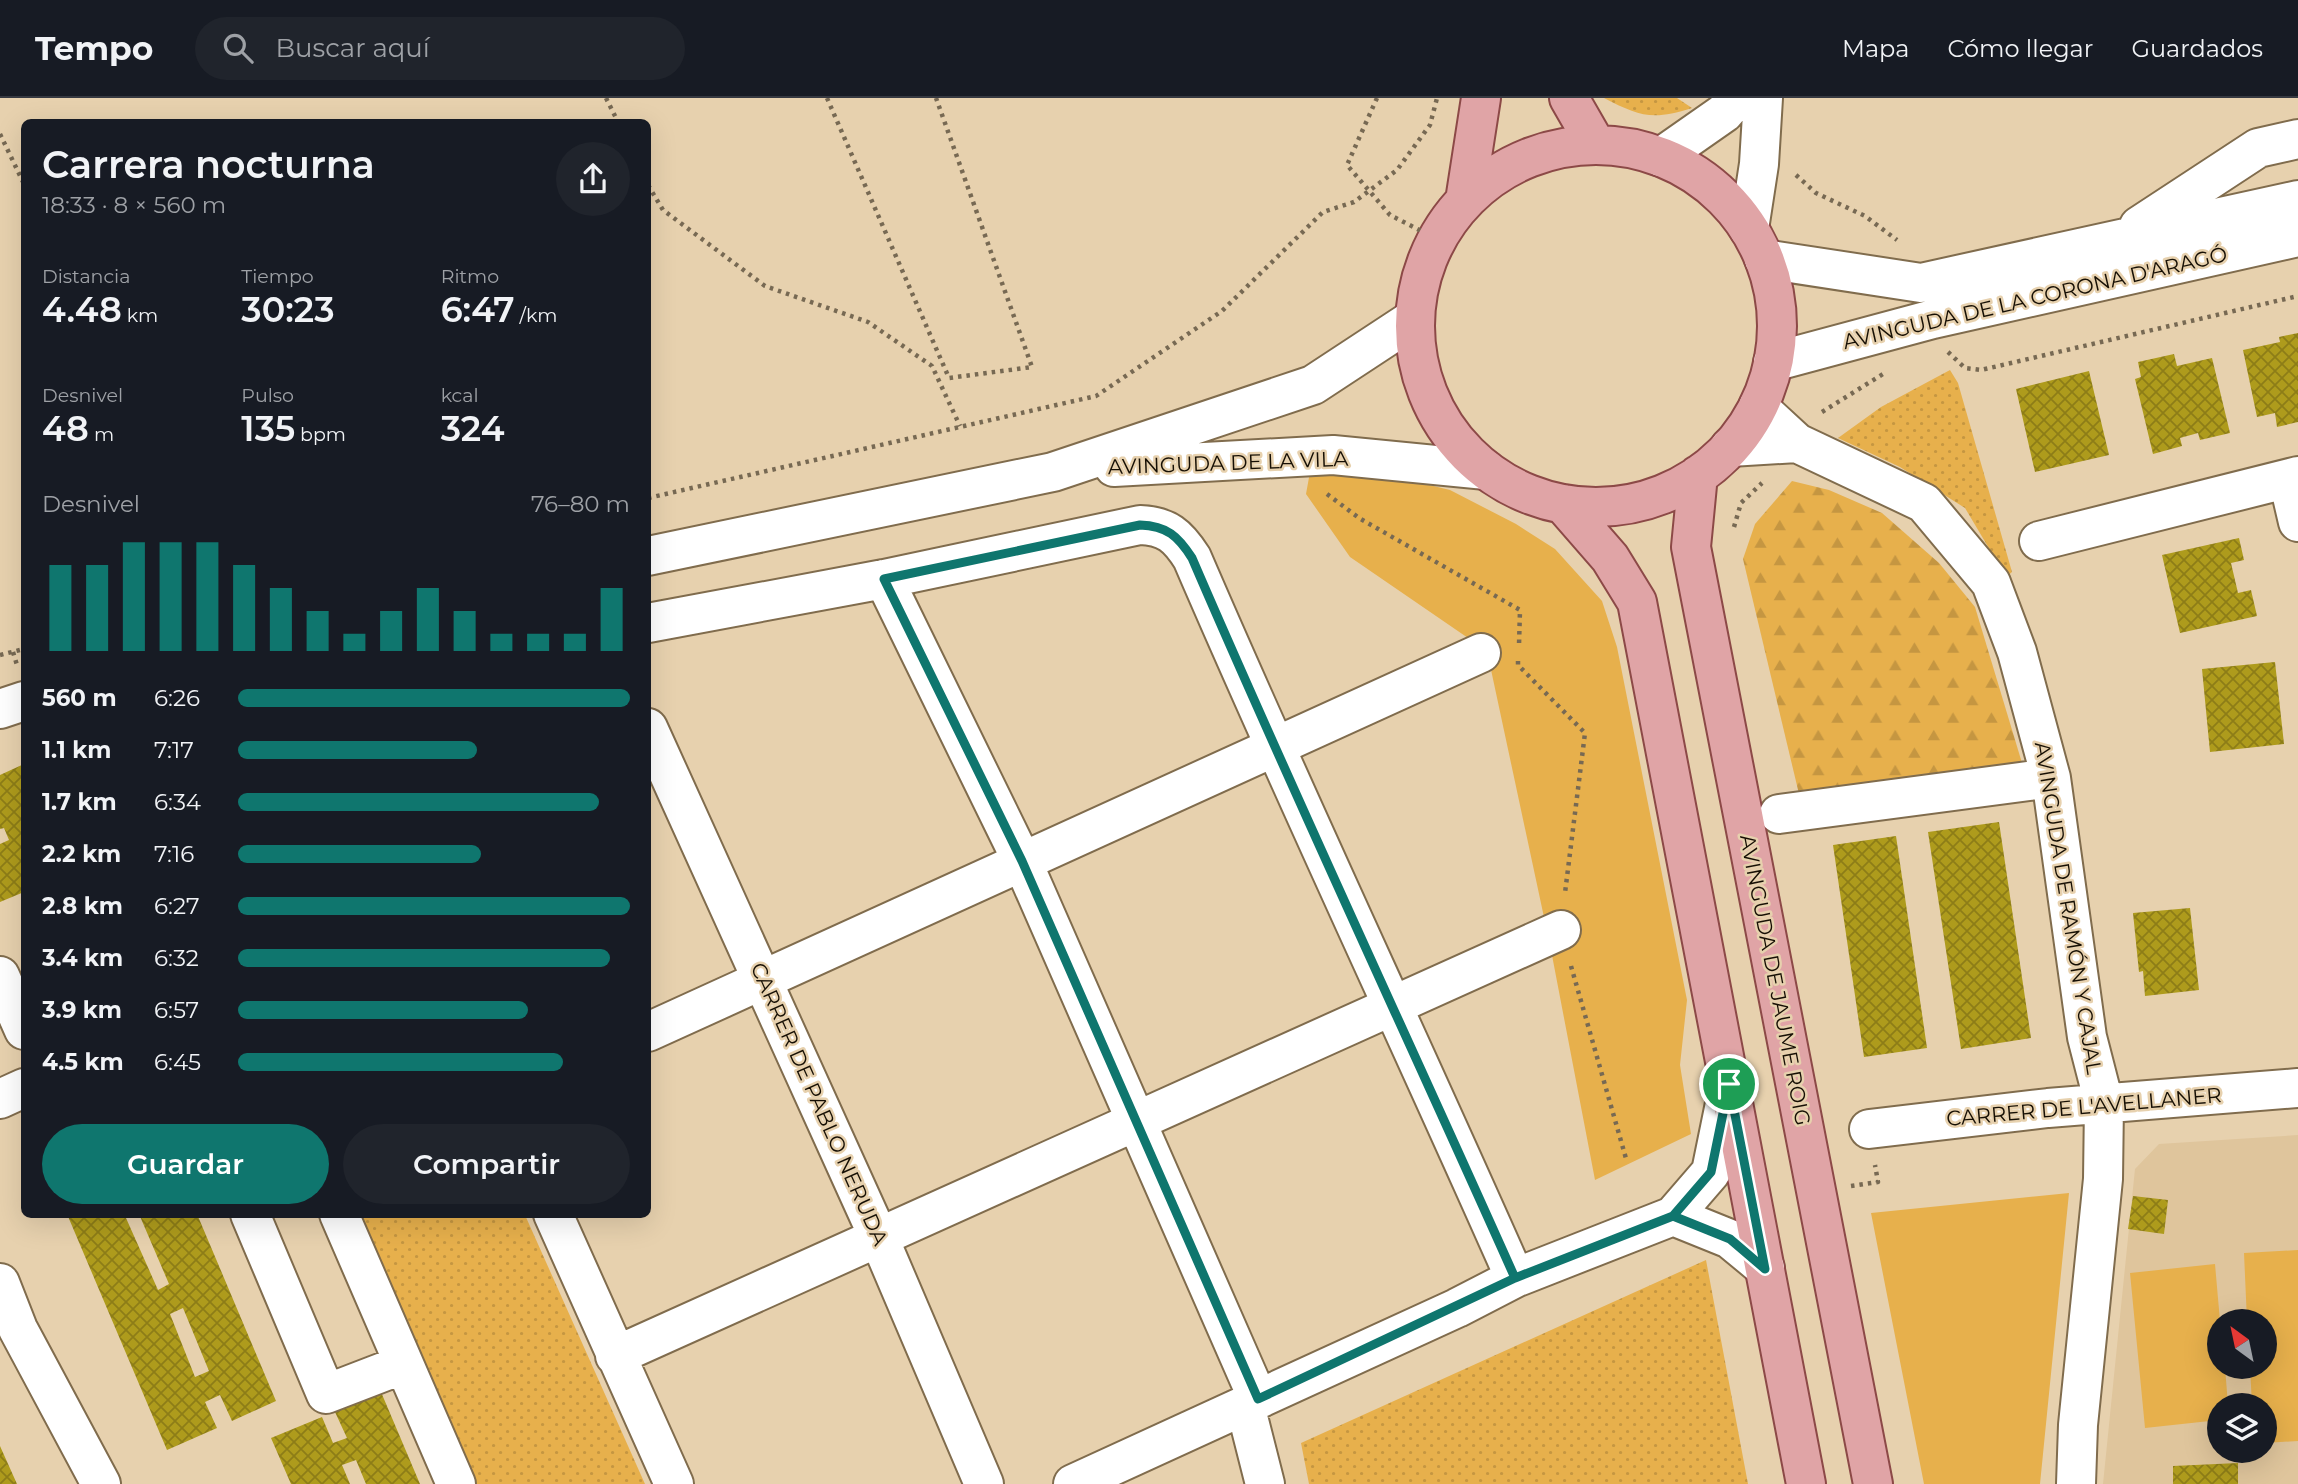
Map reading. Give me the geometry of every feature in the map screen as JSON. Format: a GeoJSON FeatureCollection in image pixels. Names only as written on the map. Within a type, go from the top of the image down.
{"type":"FeatureCollection","features":[{"type":"Feature","properties":{"kind":"main road"},"geometry":{"type":"LineString","coordinates":[[1465,201],[1481,98]]}},
{"type":"Feature","properties":{"kind":"main road"},"geometry":{"type":"LineString","coordinates":[[1569,98],[1596,145]]}},
{"type":"Feature","properties":{"kind":"main road"},"geometry":{"type":"LineString","coordinates":[[1596,145],[1633,149],[1661,157],[1696,174],[1725,199],[1757,244],[1777,310],[1773,362],[1758,408],[1730,447],[1698,475],[1674,489],[1630,504],[1612,506],[1563,504],[1523,492],[1486,470],[1449,433],[1432,403],[1416,352],[1415,318],[1420,283],[1437,239],[1465,201],[1492,179],[1525,160],[1564,148],[1596,145]]}},
{"type":"Feature","properties":{"kind":"main road","name":"AVINGUDA DE JAUME ROIG"},"geometry":{"type":"LineString","coordinates":[[1698,475],[1691,547],[1873,1484]]}},
{"type":"Feature","properties":{"kind":"main road"},"geometry":{"type":"LineString","coordinates":[[1563,504],[1610,558],[1637,602],[1806,1484]]}},
{"type":"Feature","properties":{"kind":"street"},"geometry":{"type":"LineString","coordinates":[[1661,157],[1724,113],[1761,111],[1757,244]]}},
{"type":"Feature","properties":{"kind":"street"},"geometry":{"type":"LineString","coordinates":[[2117,240],[2258,148],[2298,139]]}},
{"type":"Feature","properties":{"kind":"street","name":"AVINGUDA DE LA CORONA D'ARAGÓ"},"geometry":{"type":"LineString","coordinates":[[1757,244],[1921,283],[2298,200]]}},
{"type":"Feature","properties":{"kind":"street","name":"AVINGUDA DE LA CORONA D'ARAGÓ"},"geometry":{"type":"LineString","coordinates":[[1773,362],[1933,319],[2298,237]]}},
{"type":"Feature","properties":{"kind":"street","name":"AVINGUDA DE LA VILA"},"geometry":{"type":"LineString","coordinates":[[651,555],[1053,472],[1313,385],[1415,318]]}},
{"type":"Feature","properties":{"kind":"street","name":"AVINGUDA DE RAMÓN Y CAJAL"},"geometry":{"type":"LineString","coordinates":[[1758,408],[1797,443],[1924,503],[1991,583],[2017,652],[2051,778],[2087,1037],[2104,1103],[2103,1179],[2078,1425],[2076,1484]]}},
{"type":"Feature","properties":{"kind":"street","name":"AVINGUDA DE RAMÓN Y CAJAL"},"geometry":{"type":"LineString","coordinates":[[1730,447],[1797,443]]}},
{"type":"Feature","properties":{"kind":"street","name":"AVINGUDA DE LA VILA"},"geometry":{"type":"LineString","coordinates":[[1053,472],[1204,460],[1333,455],[1486,470]]}},
{"type":"Feature","properties":{"kind":"street"},"geometry":{"type":"LineString","coordinates":[[2039,541],[2293,477],[2298,522]]}},
{"type":"Feature","properties":{"kind":"street"},"geometry":{"type":"LineString","coordinates":[[651,622],[884,579],[1140,525],[1158,526],[1178,537],[1192,558],[1273,746],[1394,1004],[1515,1278]]}},
{"type":"Feature","properties":{"kind":"street"},"geometry":{"type":"LineString","coordinates":[[884,579],[1022,861],[1137,1121],[1252,1402],[1265,1484]]}},
{"type":"Feature","properties":{"kind":"street"},"geometry":{"type":"LineString","coordinates":[[651,1031],[1480,653]]}},
{"type":"Feature","properties":{"kind":"street"},"geometry":{"type":"LineString","coordinates":[[0,709],[21,702]]}},
{"type":"Feature","properties":{"kind":"street","name":"CARRER DE PABLO NERUDA"},"geometry":{"type":"LineString","coordinates":[[651,735],[879,1238],[984,1484]]}},
{"type":"Feature","properties":{"kind":"street"},"geometry":{"type":"LineString","coordinates":[[1779,814],[2051,778]]}},
{"type":"Feature","properties":{"kind":"street"},"geometry":{"type":"LineString","coordinates":[[615,1356],[1561,930]]}},
{"type":"Feature","properties":{"kind":"street"},"geometry":{"type":"LineString","coordinates":[[0,976],[21,1023]]}},
{"type":"Feature","properties":{"kind":"street"},"geometry":{"type":"LineString","coordinates":[[1073,1484],[1515,1278],[1673,1216],[1711,1172],[1729,1084]]}},
{"type":"Feature","properties":{"kind":"street","name":"CARRER DE L'AVELLANER"},"geometry":{"type":"LineString","coordinates":[[1869,1129],[2104,1103],[2298,1088]]}},
{"type":"Feature","properties":{"kind":"street"},"geometry":{"type":"LineString","coordinates":[[0,1099],[21,1089]]}},
{"type":"Feature","properties":{"kind":"street"},"geometry":{"type":"LineString","coordinates":[[1673,1216],[1730,1239],[1765,1269]]}},
{"type":"Feature","properties":{"kind":"street"},"geometry":{"type":"LineString","coordinates":[[252,1218],[326,1394],[404,1364]]}},
{"type":"Feature","properties":{"kind":"street"},"geometry":{"type":"LineString","coordinates":[[341,1218],[456,1484]]}},
{"type":"Feature","properties":{"kind":"street"},"geometry":{"type":"LineString","coordinates":[[555,1218],[674,1484]]}},
{"type":"Feature","properties":{"kind":"street"},"geometry":{"type":"LineString","coordinates":[[0,1283],[9,1332],[101,1484]]}},
{"type":"Feature","properties":{"kind":"path"},"geometry":{"type":"LineString","coordinates":[[606,98],[616,119]]}},
{"type":"Feature","properties":{"kind":"path"},"geometry":{"type":"LineString","coordinates":[[827,98],[949,379],[1032,367],[936,98]]}},
{"type":"Feature","properties":{"kind":"path"},"geometry":{"type":"LineString","coordinates":[[1377,98],[1347,165],[1390,215],[1437,239]]}},
{"type":"Feature","properties":{"kind":"path"},"geometry":{"type":"LineString","coordinates":[[651,497],[1096,396],[1223,311],[1324,212],[1354,202],[1397,170],[1430,125],[1437,98]]}},
{"type":"Feature","properties":{"kind":"path"},"geometry":{"type":"LineString","coordinates":[[1761,111],[1816,193],[1864,216],[1905,246]]}},
{"type":"Feature","properties":{"kind":"path"},"geometry":{"type":"LineString","coordinates":[[0,134],[21,178]]}},
{"type":"Feature","properties":{"kind":"path"},"geometry":{"type":"LineString","coordinates":[[651,190],[663,210],[765,286],[868,323],[933,366],[960,426]]}},
{"type":"Feature","properties":{"kind":"path"},"geometry":{"type":"LineString","coordinates":[[1941,344],[1965,368],[1980,370],[2298,296]]}},
{"type":"Feature","properties":{"kind":"path"},"geometry":{"type":"LineString","coordinates":[[1326,493],[1359,518],[1520,610],[1518,665],[1586,733],[1561,930],[1627,1161]]}},
{"type":"Feature","properties":{"kind":"path"},"geometry":{"type":"LineString","coordinates":[[0,655],[21,650]]}},
{"type":"Feature","properties":{"kind":"shaded area"},"geometry":{"type":"Polygon","coordinates":[[[2298,1135],[2298,1484],[2103,1484],[2135,1169],[2159,1144],[2298,1135]]]}},
{"type":"Feature","properties":{"kind":"green space"},"geometry":{"type":"Polygon","coordinates":[[[1604,98],[1677,98],[1692,108],[1646,115],[1604,98]]]}},
{"type":"Feature","properties":{"kind":"green space"},"geometry":{"type":"Polygon","coordinates":[[[1950,370],[1958,383],[2012,572],[2006,577],[1965,508],[1900,467],[1838,438],[1881,407],[1950,370]]]}},
{"type":"Feature","properties":{"kind":"green space"},"geometry":{"type":"Polygon","coordinates":[[[1310,472],[1375,472],[1450,490],[1516,524],[1555,549],[1602,601],[1617,647],[1687,1000],[1680,1065],[1691,1134],[1595,1180],[1551,950],[1487,651],[1350,557],[1306,494],[1310,472]]]}},
{"type":"Feature","properties":{"kind":"green space"},"geometry":{"type":"Polygon","coordinates":[[[1792,481],[1829,490],[1882,513],[1939,563],[1975,607],[2022,763],[1799,794],[1743,559],[1755,524],[1792,481]]]}},
{"type":"Feature","properties":{"kind":"green space"},"geometry":{"type":"Polygon","coordinates":[[[2069,1193],[2040,1484],[1924,1484],[1871,1213],[2069,1193]]]}},
{"type":"Feature","properties":{"kind":"green space"},"geometry":{"type":"Polygon","coordinates":[[[355,1218],[526,1218],[645,1484],[471,1484],[355,1218]]]}},
{"type":"Feature","properties":{"kind":"green space"},"geometry":{"type":"Polygon","coordinates":[[[2298,1250],[2298,1441],[2277,1442],[2277,1393],[2251,1393],[2251,1379],[2277,1379],[2277,1309],[2246,1309],[2244,1253],[2298,1250]]]}},
{"type":"Feature","properties":{"kind":"green space"},"geometry":{"type":"Polygon","coordinates":[[[1706,1260],[1748,1484],[1309,1484],[1301,1443],[1706,1260]]]}},
{"type":"Feature","properties":{"kind":"green space"},"geometry":{"type":"Polygon","coordinates":[[[2215,1264],[2219,1309],[2207,1309],[2207,1379],[2226,1379],[2227,1393],[2207,1393],[2207,1421],[2145,1428],[2130,1273],[2215,1264]]]}},
{"type":"Feature","properties":{"kind":"building"},"geometry":{"type":"Polygon","coordinates":[[[2298,333],[2298,422],[2277,427],[2275,413],[2257,417],[2243,350],[2280,342],[2279,337],[2298,333]]]}},
{"type":"Feature","properties":{"kind":"building"},"geometry":{"type":"Polygon","coordinates":[[[2174,354],[2177,366],[2212,358],[2230,433],[2200,440],[2198,433],[2180,438],[2182,446],[2153,454],[2135,379],[2141,377],[2138,362],[2174,354]]]}},
{"type":"Feature","properties":{"kind":"building"},"geometry":{"type":"Polygon","coordinates":[[[2089,371],[2109,455],[2035,472],[2016,389],[2089,371]]]}},
{"type":"Feature","properties":{"kind":"building"},"geometry":{"type":"Polygon","coordinates":[[[2239,538],[2244,560],[2231,563],[2238,593],[2251,590],[2257,616],[2180,633],[2162,555],[2239,538]]]}},
{"type":"Feature","properties":{"kind":"building"},"geometry":{"type":"Polygon","coordinates":[[[2275,662],[2284,744],[2210,752],[2202,669],[2275,662]]]}},
{"type":"Feature","properties":{"kind":"building"},"geometry":{"type":"Polygon","coordinates":[[[21,765],[21,893],[0,902],[0,844],[9,840],[4,828],[0,829],[0,775],[21,765]]]}},
{"type":"Feature","properties":{"kind":"building"},"geometry":{"type":"Polygon","coordinates":[[[1999,822],[2031,1038],[1961,1049],[1928,832],[1999,822]]]}},
{"type":"Feature","properties":{"kind":"building"},"geometry":{"type":"Polygon","coordinates":[[[1896,836],[1927,1048],[1864,1057],[1833,845],[1896,836]]]}},
{"type":"Feature","properties":{"kind":"building"},"geometry":{"type":"Polygon","coordinates":[[[2190,908],[2199,990],[2145,996],[2143,971],[2139,972],[2133,913],[2190,908]]]}},
{"type":"Feature","properties":{"kind":"building"},"geometry":{"type":"Polygon","coordinates":[[[2133,1196],[2168,1200],[2164,1234],[2128,1229],[2133,1196]]]}},
{"type":"Feature","properties":{"kind":"building"},"geometry":{"type":"Polygon","coordinates":[[[69,1218],[126,1218],[158,1290],[169,1284],[141,1218],[199,1218],[276,1401],[232,1421],[220,1395],[205,1402],[217,1428],[167,1450],[69,1218]],[[183,1308],[170,1314],[195,1377],[209,1371],[183,1308]]]}},
{"type":"Feature","properties":{"kind":"building"},"geometry":{"type":"Polygon","coordinates":[[[381,1392],[420,1484],[366,1484],[356,1460],[342,1465],[350,1484],[291,1484],[271,1438],[322,1417],[333,1443],[347,1438],[335,1412],[381,1392]]]}},
{"type":"Feature","properties":{"kind":"building"},"geometry":{"type":"Polygon","coordinates":[[[0,1446],[17,1484],[0,1484],[0,1446]]]}},
{"type":"Feature","properties":{"kind":"building"},"geometry":{"type":"Polygon","coordinates":[[[2238,1463],[2238,1484],[2173,1484],[2173,1466],[2238,1463]]]}},
{"type":"Feature","properties":{"kind":"route"},"geometry":{"type":"LineString","coordinates":[[1729,1084],[1711,1172],[1673,1216],[1515,1278],[1394,1004],[1273,746],[1192,558],[1178,537],[1158,526],[1140,525],[884,579],[1022,861],[1258,1399],[1457,1308],[1515,1278],[1594,1247],[1673,1216],[1730,1239],[1765,1269],[1729,1084]]}}]}
